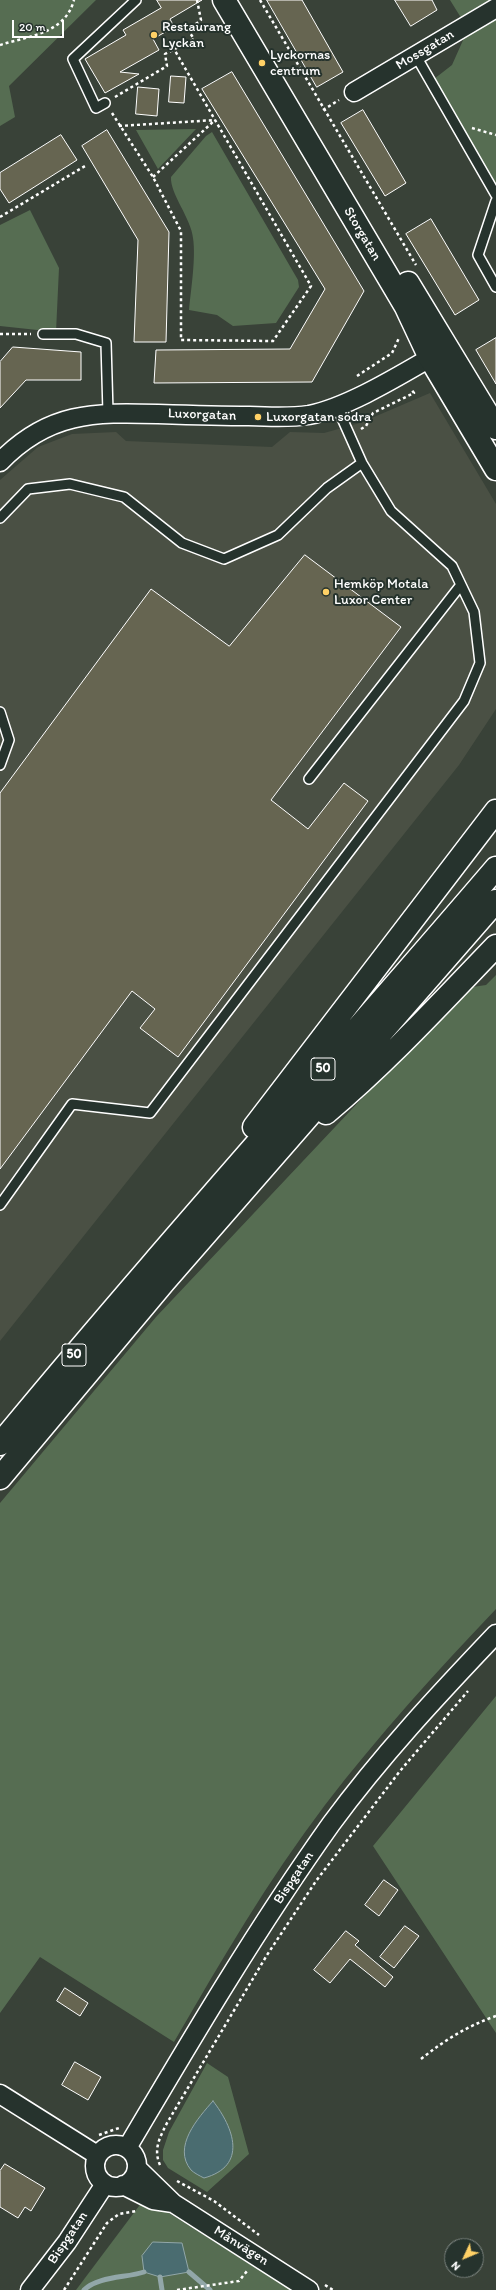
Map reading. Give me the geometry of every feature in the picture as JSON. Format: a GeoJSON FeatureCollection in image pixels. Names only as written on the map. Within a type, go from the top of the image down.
{"type":"FeatureCollection","features":[{"type":"Feature","properties":{"kind":"main road","name":"Storgatan"},"geometry":{"type":"LineString","coordinates":[[224,0],[406,307],[430,358],[496,470]]}},
{"type":"Feature","properties":{"kind":"main road","name":"Storgatan"},"geometry":{"type":"LineString","coordinates":[[240,0],[496,428]]}},
{"type":"Feature","properties":{"kind":"main road"},"geometry":{"type":"LineString","coordinates":[[148,1266],[496,811]]}},
{"type":"Feature","properties":{"kind":"main road","name":"50"},"geometry":{"type":"LineString","coordinates":[[0,1444],[148,1266],[351,1037],[496,868]]}},
{"type":"Feature","properties":{"kind":"main road","name":"50"},"geometry":{"type":"LineString","coordinates":[[0,1478],[92,1367],[496,901]]}},
{"type":"Feature","properties":{"kind":"main road"},"geometry":{"type":"LineString","coordinates":[[274,1156],[354,1089],[417,1028],[496,946]]}},
{"type":"Feature","properties":{"kind":"street","name":"Mossgatan"},"geometry":{"type":"LineString","coordinates":[[354,92],[496,8]]}},
{"type":"Feature","properties":{"kind":"street","name":"Luxorgatan"},"geometry":{"type":"LineString","coordinates":[[0,462],[25,439],[43,428],[64,420],[86,415],[108,413],[289,417],[308,415],[337,407],[449,348]]}},
{"type":"Feature","properties":{"kind":"street","name":"Bispgatan"},"geometry":{"type":"LineString","coordinates":[[127,2148],[259,1931],[332,1823],[431,1702],[496,1634]]}},
{"type":"Feature","properties":{"kind":"street"},"geometry":{"type":"LineString","coordinates":[[0,2094],[97,2155]]}},
{"type":"Feature","properties":{"kind":"street"},"geometry":{"type":"LineString","coordinates":[[121,2145],[127,2148],[133,2153],[136,2160],[134,2176],[123,2185],[117,2187],[105,2184],[96,2174],[94,2168],[97,2155],[107,2146],[121,2145]]}},
{"type":"Feature","properties":{"kind":"street"},"geometry":{"type":"LineString","coordinates":[[136,2168],[157,2194]]}},
{"type":"Feature","properties":{"kind":"street","name":"Bispgatan"},"geometry":{"type":"LineString","coordinates":[[30,2290],[67,2242],[105,2184]]}},
{"type":"Feature","properties":{"kind":"street","name":"Månvägen"},"geometry":{"type":"LineString","coordinates":[[123,2185],[157,2194],[173,2203],[309,2290]]}},
{"type":"Feature","properties":{"kind":"lane"},"geometry":{"type":"LineString","coordinates":[[105,103],[96,108],[73,59],[136,0]]}},
{"type":"Feature","properties":{"kind":"lane"},"geometry":{"type":"LineString","coordinates":[[416,56],[496,195]]}},
{"type":"Feature","properties":{"kind":"lane"},"geometry":{"type":"LineString","coordinates":[[496,201],[478,255],[496,287]]}},
{"type":"Feature","properties":{"kind":"lane"},"geometry":{"type":"LineString","coordinates":[[43,334],[76,334],[106,343],[108,413]]}},
{"type":"Feature","properties":{"kind":"lane"},"geometry":{"type":"LineString","coordinates":[[0,1205],[72,1104],[150,1112],[464,701],[480,663],[474,612],[460,586],[452,566],[392,510],[362,463],[337,407]]}},
{"type":"Feature","properties":{"kind":"lane"},"geometry":{"type":"LineString","coordinates":[[0,518],[28,489],[70,484],[124,498],[182,544],[224,559],[278,535],[326,488],[362,463]]}},
{"type":"Feature","properties":{"kind":"lane"},"geometry":{"type":"LineString","coordinates":[[309,779],[460,586]]}},
{"type":"Feature","properties":{"kind":"lane"},"geometry":{"type":"LineString","coordinates":[[0,712],[9,740],[0,765]]}},
{"type":"Feature","properties":{"kind":"path"},"geometry":{"type":"LineString","coordinates":[[0,45],[40,35],[51,29],[68,15],[74,0]]}},
{"type":"Feature","properties":{"kind":"path"},"geometry":{"type":"LineString","coordinates":[[174,49],[311,286],[273,341],[181,340],[182,231],[153,177],[105,103],[167,66],[165,54],[174,49],[194,39],[188,30],[201,20],[198,1],[202,0]]}},
{"type":"Feature","properties":{"kind":"path"},"geometry":{"type":"LineString","coordinates":[[260,0],[419,271]]}},
{"type":"Feature","properties":{"kind":"path"},"geometry":{"type":"LineString","coordinates":[[119,126],[215,120]]}},
{"type":"Feature","properties":{"kind":"path"},"geometry":{"type":"LineString","coordinates":[[153,177],[215,120]]}},
{"type":"Feature","properties":{"kind":"path"},"geometry":{"type":"LineString","coordinates":[[0,217],[85,166]]}},
{"type":"Feature","properties":{"kind":"path"},"geometry":{"type":"LineString","coordinates":[[0,334],[43,334]]}},
{"type":"Feature","properties":{"kind":"path"},"geometry":{"type":"LineString","coordinates":[[354,378],[392,353],[400,334]]}},
{"type":"Feature","properties":{"kind":"path"},"geometry":{"type":"LineString","coordinates":[[64,2290],[107,2223],[119,2214],[146,2209],[157,2194],[169,2175],[161,2167],[157,2159],[158,2140],[184,2091],[267,1955],[316,1881],[361,1820],[400,1771],[474,1685]]}},
{"type":"Feature","properties":{"kind":"path"},"geometry":{"type":"LineString","coordinates":[[421,2059],[446,2039],[474,2024],[496,2016]]}},
{"type":"Feature","properties":{"kind":"path"},"geometry":{"type":"LineString","coordinates":[[177,2290],[182,2288],[240,2281],[258,2256]]}},
{"type":"Feature","properties":{"kind":"shaded area"},"geometry":{"type":"Polygon","coordinates":[[[430,393],[496,504],[496,709],[459,765],[0,1341],[0,480],[38,447],[72,434],[116,432],[126,441],[272,447],[290,432],[324,433],[360,423],[430,393]]]}},
{"type":"Feature","properties":{"kind":"green space"},"geometry":{"type":"Polygon","coordinates":[[[0,0],[96,0],[9,86],[15,117],[0,126],[0,0]]]}},
{"type":"Feature","properties":{"kind":"green space"},"geometry":{"type":"Polygon","coordinates":[[[450,0],[496,0],[496,195],[434,79],[452,65],[468,29],[450,0]]]}},
{"type":"Feature","properties":{"kind":"green space"},"geometry":{"type":"Polygon","coordinates":[[[196,129],[158,169],[136,130],[196,129]]]}},
{"type":"Feature","properties":{"kind":"green space"},"geometry":{"type":"Polygon","coordinates":[[[212,132],[298,280],[299,287],[276,323],[233,326],[217,315],[189,310],[194,264],[193,238],[189,222],[174,191],[171,177],[206,136],[212,132]]]}},
{"type":"Feature","properties":{"kind":"green space"},"geometry":{"type":"Polygon","coordinates":[[[30,210],[59,268],[56,332],[0,326],[0,225],[30,210]]]}},
{"type":"Feature","properties":{"kind":"green space"},"geometry":{"type":"Polygon","coordinates":[[[496,975],[496,1609],[451,1656],[366,1754],[304,1833],[227,1951],[174,2042],[40,1957],[0,2013],[0,1503],[156,1317],[466,988],[486,985],[496,975]]]}},
{"type":"Feature","properties":{"kind":"green space"},"geometry":{"type":"Polygon","coordinates":[[[496,1696],[496,2033],[373,1846],[496,1696]]]}},
{"type":"Feature","properties":{"kind":"green space"},"geometry":{"type":"Polygon","coordinates":[[[207,2063],[228,2077],[249,2154],[207,2192],[168,2168],[163,2160],[163,2150],[169,2132],[207,2063]]]}},
{"type":"Feature","properties":{"kind":"green space"},"geometry":{"type":"Polygon","coordinates":[[[145,2198],[291,2290],[76,2290],[145,2198]]]}},
{"type":"Feature","properties":{"kind":"water"},"geometry":{"type":"Polygon","coordinates":[[[213,2101],[227,2123],[231,2134],[233,2145],[232,2155],[227,2165],[218,2172],[204,2178],[191,2170],[186,2161],[184,2152],[189,2133],[194,2124],[213,2101]]]}},
{"type":"Feature","properties":{"kind":"water"},"geometry":{"type":"Polygon","coordinates":[[[153,2242],[182,2243],[189,2272],[160,2277],[144,2272],[142,2256],[153,2242]]]}},
{"type":"Feature","properties":{"kind":"building"},"geometry":{"type":"Polygon","coordinates":[[[157,0],[202,0],[170,19],[174,27],[153,39],[159,50],[120,72],[139,74],[105,93],[85,59],[126,35],[123,30],[161,8],[157,0]]]}},
{"type":"Feature","properties":{"kind":"building"},"geometry":{"type":"Polygon","coordinates":[[[267,0],[302,0],[343,72],[317,87],[267,0]]]}},
{"type":"Feature","properties":{"kind":"building"},"geometry":{"type":"Polygon","coordinates":[[[395,0],[432,0],[437,10],[411,26],[395,0]]]}},
{"type":"Feature","properties":{"kind":"building"},"geometry":{"type":"Polygon","coordinates":[[[232,72],[364,291],[312,382],[154,383],[156,350],[290,349],[325,289],[202,89],[232,72]]]}},
{"type":"Feature","properties":{"kind":"building"},"geometry":{"type":"Polygon","coordinates":[[[171,76],[186,77],[184,103],[169,102],[171,76]]]}},
{"type":"Feature","properties":{"kind":"building"},"geometry":{"type":"Polygon","coordinates":[[[138,87],[159,89],[157,116],[136,114],[138,87]]]}},
{"type":"Feature","properties":{"kind":"building"},"geometry":{"type":"Polygon","coordinates":[[[363,110],[406,183],[385,196],[341,123],[363,110]]]}},
{"type":"Feature","properties":{"kind":"building"},"geometry":{"type":"Polygon","coordinates":[[[107,130],[169,232],[166,342],[134,342],[138,240],[82,146],[107,130]]]}},
{"type":"Feature","properties":{"kind":"building"},"geometry":{"type":"Polygon","coordinates":[[[61,135],[77,160],[9,203],[0,189],[0,173],[61,135]]]}},
{"type":"Feature","properties":{"kind":"building"},"geometry":{"type":"Polygon","coordinates":[[[431,219],[479,300],[455,315],[406,234],[431,219]]]}},
{"type":"Feature","properties":{"kind":"building"},"geometry":{"type":"Polygon","coordinates":[[[496,338],[496,384],[476,350],[496,338]]]}},
{"type":"Feature","properties":{"kind":"building"},"geometry":{"type":"Polygon","coordinates":[[[13,347],[81,352],[81,380],[26,380],[0,408],[0,362],[13,347]]]}},
{"type":"Feature","properties":{"kind":"building"},"geometry":{"type":"Polygon","coordinates":[[[305,555],[401,627],[271,800],[308,829],[344,783],[368,801],[178,1057],[140,1028],[155,1009],[132,991],[0,1169],[0,793],[151,589],[229,646],[305,555]]]}},
{"type":"Feature","properties":{"kind":"building"},"geometry":{"type":"Polygon","coordinates":[[[384,1880],[398,1890],[379,1916],[365,1905],[384,1880]]]}},
{"type":"Feature","properties":{"kind":"building"},"geometry":{"type":"Polygon","coordinates":[[[405,1926],[419,1936],[394,1968],[380,1957],[405,1926]]]}},
{"type":"Feature","properties":{"kind":"building"},"geometry":{"type":"Polygon","coordinates":[[[346,1931],[359,1941],[355,1945],[393,1977],[385,1987],[350,1959],[330,1983],[314,1970],[346,1931]]]}},
{"type":"Feature","properties":{"kind":"building"},"geometry":{"type":"Polygon","coordinates":[[[65,1988],[88,2003],[80,2016],[57,2001],[65,1988]]]}},
{"type":"Feature","properties":{"kind":"building"},"geometry":{"type":"Polygon","coordinates":[[[75,2062],[101,2077],[88,2100],[62,2085],[75,2062]]]}},
{"type":"Feature","properties":{"kind":"building"},"geometry":{"type":"Polygon","coordinates":[[[5,2164],[45,2188],[31,2211],[25,2207],[18,2218],[0,2207],[0,2171],[5,2164]]]}},
{"type":"Feature","properties":{"kind":"waterway"},"geometry":{"type":"LineString","coordinates":[[84,2290],[97,2282],[144,2272]]}},
{"type":"Feature","properties":{"kind":"waterway"},"geometry":{"type":"LineString","coordinates":[[189,2272],[210,2290]]}},
{"type":"Feature","properties":{"kind":"waterway"},"geometry":{"type":"LineString","coordinates":[[160,2277],[162,2290]]}},
{"type":"Feature","properties":{"kind":"place","name":"Restaurang Lyckan"},"geometry":{"type":"Point","coordinates":[154,35]}},
{"type":"Feature","properties":{"kind":"place","name":"Lyckornas centrum"},"geometry":{"type":"Point","coordinates":[262,63]}},
{"type":"Feature","properties":{"kind":"place","name":"Luxorgatan södra"},"geometry":{"type":"Point","coordinates":[258,417]}},
{"type":"Feature","properties":{"kind":"place","name":"Hemköp Motala Luxor Center"},"geometry":{"type":"Point","coordinates":[326,592]}}]}
